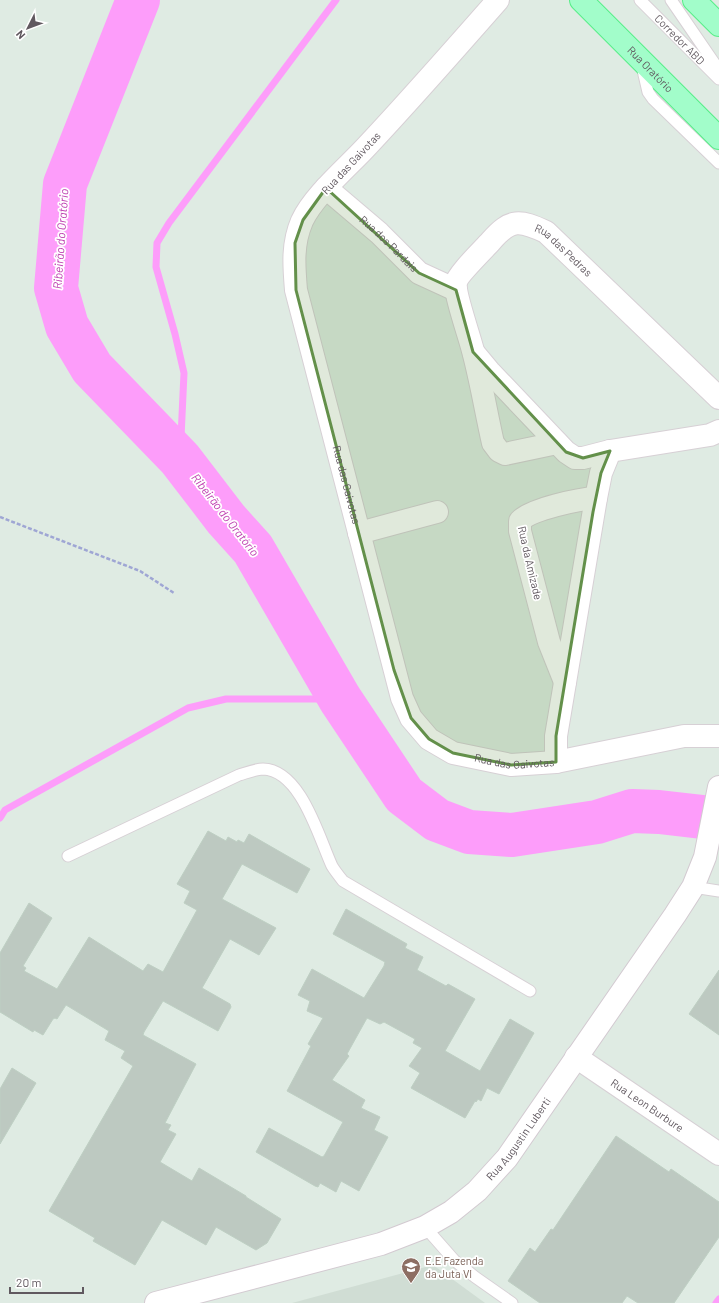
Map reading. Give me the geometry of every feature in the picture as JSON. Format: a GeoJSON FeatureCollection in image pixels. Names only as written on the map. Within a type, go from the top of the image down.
{"type":"FeatureCollection","features":[{"type":"Feature","properties":{"kind":"main road","name":"Rua Oratório"},"geometry":{"type":"LineString","coordinates":[[581,0],[719,138]]}},
{"type":"Feature","properties":{"kind":"main road"},"geometry":{"type":"LineString","coordinates":[[694,0],[719,25]]}},
{"type":"Feature","properties":{"kind":"street","name":"Rua das Gaivotas"},"geometry":{"type":"LineString","coordinates":[[498,0],[403,107],[326,188],[303,220],[295,243],[294,265],[296,290],[402,698],[411,718],[429,739],[453,753],[511,765],[556,762],[684,736],[719,736]]}},
{"type":"Feature","properties":{"kind":"street","name":"Rua dos Pardais"},"geometry":{"type":"LineString","coordinates":[[326,188],[379,234],[419,273],[456,290]]}},
{"type":"Feature","properties":{"kind":"street","name":"Rua das Pedras"},"geometry":{"type":"LineString","coordinates":[[456,290],[458,278],[503,228],[512,224],[527,223],[546,232],[719,398]]}},
{"type":"Feature","properties":{"kind":"street"},"geometry":{"type":"LineString","coordinates":[[456,290],[473,352],[493,443],[498,451],[505,454],[558,443]]}},
{"type":"Feature","properties":{"kind":"street"},"geometry":{"type":"LineString","coordinates":[[473,352],[489,371],[558,443],[575,458],[583,458],[610,451],[710,435],[719,431]]}},
{"type":"Feature","properties":{"kind":"street"},"geometry":{"type":"LineString","coordinates":[[556,762],[556,736],[596,498],[601,473],[610,451]]}},
{"type":"Feature","properties":{"kind":"street","name":"Rua da Amizade"},"geometry":{"type":"LineString","coordinates":[[565,682],[549,642],[520,531],[520,521],[525,516],[536,512],[580,499],[596,498]]}},
{"type":"Feature","properties":{"kind":"street"},"geometry":{"type":"LineString","coordinates":[[359,533],[437,512]]}},
{"type":"Feature","properties":{"kind":"street","name":"Rua Augustin Luberti"},"geometry":{"type":"LineString","coordinates":[[156,1303],[381,1244],[425,1227],[451,1212],[477,1191],[507,1158],[693,887],[705,857],[718,792]]}},
{"type":"Feature","properties":{"kind":"street","name":"Rua Leon Burbure"},"geometry":{"type":"LineString","coordinates":[[576,1057],[719,1154]]}},
{"type":"Feature","properties":{"kind":"lane","name":"Corredor ABD"},"geometry":{"type":"LineString","coordinates":[[640,0],[719,79]]}},
{"type":"Feature","properties":{"kind":"lane"},"geometry":{"type":"LineString","coordinates":[[672,0],[719,70]]}},
{"type":"Feature","properties":{"kind":"lane"},"geometry":{"type":"LineString","coordinates":[[640,60],[650,95],[719,163]]}},
{"type":"Feature","properties":{"kind":"lane"},"geometry":{"type":"LineString","coordinates":[[68,856],[239,775],[263,769],[278,774],[290,783],[298,793],[305,804],[333,868],[343,881],[530,991]]}},
{"type":"Feature","properties":{"kind":"lane"},"geometry":{"type":"LineString","coordinates":[[693,887],[719,891]]}},
{"type":"Feature","properties":{"kind":"lane"},"geometry":{"type":"LineString","coordinates":[[425,1227],[454,1260],[512,1303]]}},
{"type":"Feature","properties":{"kind":"path"},"geometry":{"type":"LineString","coordinates":[[0,517],[140,570],[174,593]]}},
{"type":"Feature","properties":{"kind":"highlighted area"},"geometry":{"type":"Polygon","coordinates":[[[326,188],[419,273],[456,290],[473,352],[566,452],[583,458],[610,451],[601,473],[593,512],[556,736],[556,762],[511,765],[453,753],[429,739],[411,718],[394,670],[296,290],[295,243],[303,220],[326,188]]]}},
{"type":"Feature","properties":{"kind":"shaded area","name":"E.E Fazenda da Juta VI"},"geometry":{"type":"Polygon","coordinates":[[[433,1265],[485,1303],[292,1303],[433,1265]]]}},
{"type":"Feature","properties":{"kind":"building"},"geometry":{"type":"Polygon","coordinates":[[[208,831],[226,841],[228,837],[237,842],[238,840],[244,843],[249,834],[310,869],[297,893],[242,864],[222,899],[276,928],[259,955],[230,939],[202,988],[230,1004],[231,1007],[218,1031],[163,1001],[144,1032],[143,1035],[196,1064],[165,1123],[171,1125],[168,1130],[176,1134],[160,1162],[192,1181],[199,1168],[281,1219],[267,1243],[256,1250],[216,1227],[206,1245],[162,1220],[135,1265],[93,1241],[95,1238],[49,1211],[133,1066],[121,1058],[125,1051],[105,1040],[109,1031],[66,1005],[57,1019],[53,1019],[43,1035],[34,1030],[33,1032],[0,1012],[0,953],[29,903],[52,918],[23,966],[26,968],[24,971],[57,989],[89,937],[143,971],[148,964],[163,972],[197,910],[184,903],[190,891],[177,884],[208,831]]]}},
{"type":"Feature","properties":{"kind":"building"},"geometry":{"type":"Polygon","coordinates":[[[346,909],[407,944],[405,948],[423,957],[417,970],[446,986],[448,984],[475,999],[445,1051],[480,1071],[510,1019],[534,1033],[499,1094],[487,1088],[481,1101],[478,1099],[476,1102],[475,1101],[465,1118],[411,1088],[420,1073],[409,1066],[422,1048],[413,1043],[415,1039],[384,1022],[380,1024],[367,1018],[347,1054],[349,1056],[332,1080],[365,1100],[361,1108],[380,1117],[374,1130],[388,1137],[359,1191],[341,1181],[336,1192],[320,1183],[318,1187],[315,1186],[256,1152],[269,1128],[322,1157],[324,1156],[343,1122],[287,1091],[311,1046],[308,1044],[323,1018],[307,1011],[310,1001],[298,995],[312,969],[364,998],[384,966],[385,962],[333,934],[346,909]]]}},
{"type":"Feature","properties":{"kind":"building"},"geometry":{"type":"Polygon","coordinates":[[[719,970],[719,1035],[689,1014],[719,970]]]}},
{"type":"Feature","properties":{"kind":"building"},"geometry":{"type":"Polygon","coordinates":[[[12,1068],[36,1083],[0,1144],[0,1089],[12,1068]]]}},
{"type":"Feature","properties":{"kind":"building"},"geometry":{"type":"Polygon","coordinates":[[[616,1136],[669,1172],[671,1169],[719,1202],[719,1237],[674,1303],[638,1303],[627,1296],[622,1303],[540,1303],[508,1281],[530,1248],[535,1252],[551,1229],[553,1230],[616,1136]]]}},
{"type":"Feature","properties":{"kind":"waterway","name":"Ribeirão do Oratório"},"geometry":{"type":"LineString","coordinates":[[138,0],[65,184],[56,288],[67,326],[92,368],[180,459],[226,519],[253,549],[340,699],[404,795],[437,820],[469,832],[512,835],[597,822],[632,811],[659,812],[719,819]]}},
{"type":"Feature","properties":{"kind":"waterway"},"geometry":{"type":"LineString","coordinates":[[180,459],[184,373],[175,334],[156,267],[157,243],[169,223],[336,0]]}},
{"type":"Feature","properties":{"kind":"waterway"},"geometry":{"type":"LineString","coordinates":[[0,818],[5,810],[188,708],[226,699],[340,699]]}},
{"type":"Feature","properties":{"kind":"waterway"},"geometry":{"type":"LineString","coordinates":[[716,1303],[719,1299]]}},
{"type":"Feature","properties":{"kind":"place","name":"E.E Fazenda da Juta VI"},"geometry":{"type":"Point","coordinates":[411,1284]}}]}
